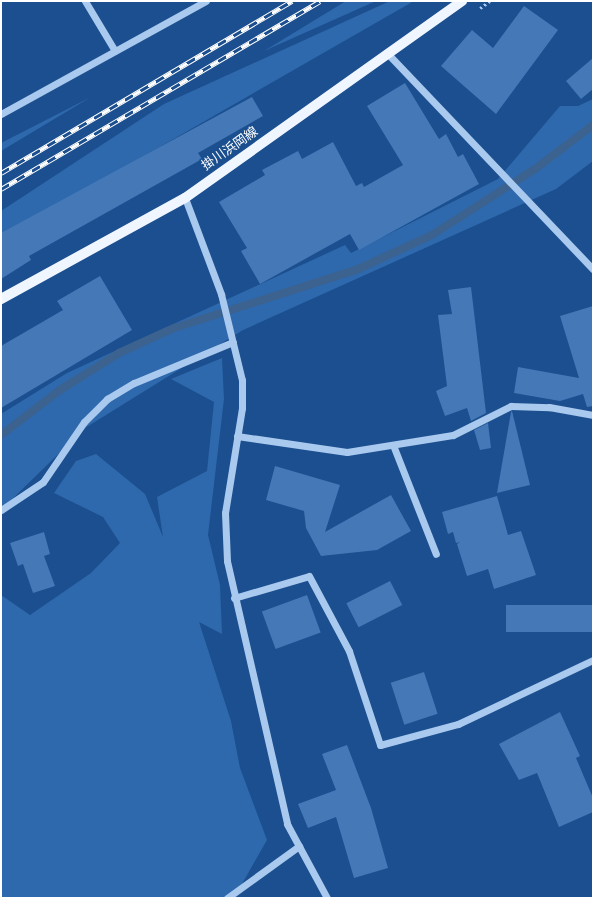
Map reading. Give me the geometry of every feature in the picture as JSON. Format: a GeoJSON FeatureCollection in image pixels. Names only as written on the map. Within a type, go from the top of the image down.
{"type":"FeatureCollection","features":[{"type":"Feature","properties":{"kind":"main road","name":"掛川浜岡線"},"geometry":{"type":"LineString","coordinates":[[1,299],[185,198],[462,1]]}},
{"type":"Feature","properties":{"kind":"street"},"geometry":{"type":"LineString","coordinates":[[85,1],[116,51]]}},
{"type":"Feature","properties":{"kind":"street"},"geometry":{"type":"LineString","coordinates":[[1,114],[206,1]]}},
{"type":"Feature","properties":{"kind":"street"},"geometry":{"type":"LineString","coordinates":[[388,54],[593,269]]}},
{"type":"Feature","properties":{"kind":"street"},"geometry":{"type":"LineString","coordinates":[[185,198],[221,294],[242,380],[237,436],[225,513],[227,561],[234,598],[287,824],[327,898]]}},
{"type":"Feature","properties":{"kind":"street"},"geometry":{"type":"LineString","coordinates":[[1,510],[43,482],[84,422],[107,399],[134,383],[233,342]]}},
{"type":"Feature","properties":{"kind":"street"},"geometry":{"type":"LineString","coordinates":[[237,436],[347,452],[453,436],[511,406],[549,407],[593,416]]}},
{"type":"Feature","properties":{"kind":"street"},"geometry":{"type":"LineString","coordinates":[[393,445],[436,554]]}},
{"type":"Feature","properties":{"kind":"street"},"geometry":{"type":"LineString","coordinates":[[234,598],[309,576],[349,651],[380,745],[458,724],[593,660]]}},
{"type":"Feature","properties":{"kind":"street"},"geometry":{"type":"LineString","coordinates":[[227,898],[299,846]]}},
{"type":"Feature","properties":{"kind":"shaded area"},"geometry":{"type":"Polygon","coordinates":[[[346,1],[376,1],[264,51],[346,1]]]}},
{"type":"Feature","properties":{"kind":"shaded area"},"geometry":{"type":"Polygon","coordinates":[[[390,1],[414,1],[1,238],[1,211],[164,104],[390,1]]]}},
{"type":"Feature","properties":{"kind":"shaded area"},"geometry":{"type":"Polygon","coordinates":[[[91,97],[1,151],[1,143],[91,97]]]}},
{"type":"Feature","properties":{"kind":"shaded area"},"geometry":{"type":"Polygon","coordinates":[[[593,99],[593,161],[556,189],[243,330],[85,428],[1,510],[1,414],[67,373],[345,245],[351,253],[498,179],[560,106],[578,106],[593,99]]]}},
{"type":"Feature","properties":{"kind":"shaded area"},"geometry":{"type":"Polygon","coordinates":[[[222,358],[224,399],[208,535],[220,585],[222,634],[199,622],[231,721],[240,768],[267,840],[234,898],[1,898],[1,595],[30,615],[91,573],[120,543],[103,517],[54,493],[76,461],[96,454],[145,494],[163,537],[157,497],[207,471],[214,402],[171,379],[222,358]]]}},
{"type":"Feature","properties":{"kind":"building"},"geometry":{"type":"Polygon","coordinates":[[[524,6],[558,30],[496,114],[441,66],[472,30],[493,48],[524,6]]]}},
{"type":"Feature","properties":{"kind":"building"},"geometry":{"type":"Polygon","coordinates":[[[593,58],[593,89],[581,99],[566,81],[593,58]]]}},
{"type":"Feature","properties":{"kind":"building"},"geometry":{"type":"Polygon","coordinates":[[[405,83],[439,139],[446,134],[458,157],[463,154],[479,184],[359,250],[350,234],[260,284],[241,251],[247,248],[219,202],[265,175],[262,170],[298,151],[302,159],[333,142],[356,186],[362,183],[364,187],[403,165],[367,106],[405,83]]]}},
{"type":"Feature","properties":{"kind":"building"},"geometry":{"type":"Polygon","coordinates":[[[252,97],[263,116],[198,153],[202,159],[29,256],[31,260],[1,279],[1,233],[252,97]]]}},
{"type":"Feature","properties":{"kind":"building"},"geometry":{"type":"Polygon","coordinates":[[[100,276],[132,330],[1,408],[1,346],[63,310],[57,301],[100,276]]]}},
{"type":"Feature","properties":{"kind":"building"},"geometry":{"type":"Polygon","coordinates":[[[471,287],[486,413],[471,421],[467,408],[445,416],[436,391],[447,386],[438,315],[452,314],[448,290],[471,287]]]}},
{"type":"Feature","properties":{"kind":"building"},"geometry":{"type":"Polygon","coordinates":[[[593,306],[593,406],[587,407],[583,394],[560,401],[514,393],[518,367],[579,378],[560,316],[593,306]]]}},
{"type":"Feature","properties":{"kind":"building"},"geometry":{"type":"Polygon","coordinates":[[[512,411],[530,485],[497,493],[511,412],[512,411]]]}},
{"type":"Feature","properties":{"kind":"building"},"geometry":{"type":"Polygon","coordinates":[[[488,423],[491,448],[480,450],[474,430],[488,423]]]}},
{"type":"Feature","properties":{"kind":"building"},"geometry":{"type":"Polygon","coordinates":[[[275,466],[340,485],[325,532],[391,495],[411,531],[377,550],[321,556],[306,528],[304,511],[266,500],[275,466]]]}},
{"type":"Feature","properties":{"kind":"building"},"geometry":{"type":"Polygon","coordinates":[[[497,496],[508,535],[521,531],[536,575],[494,589],[488,569],[467,576],[457,544],[460,542],[456,543],[453,532],[448,534],[442,512],[497,496]]]}},
{"type":"Feature","properties":{"kind":"building"},"geometry":{"type":"Polygon","coordinates":[[[44,532],[50,554],[44,556],[55,586],[33,593],[23,564],[18,566],[10,543],[44,532]]]}},
{"type":"Feature","properties":{"kind":"building"},"geometry":{"type":"Polygon","coordinates":[[[390,581],[402,605],[359,627],[346,603],[390,581]]]}},
{"type":"Feature","properties":{"kind":"building"},"geometry":{"type":"Polygon","coordinates":[[[307,595],[321,633],[276,649],[262,611],[307,595]]]}},
{"type":"Feature","properties":{"kind":"building"},"geometry":{"type":"Polygon","coordinates":[[[506,605],[593,605],[593,632],[506,632],[506,605]]]}},
{"type":"Feature","properties":{"kind":"building"},"geometry":{"type":"Polygon","coordinates":[[[424,672],[438,714],[404,725],[391,683],[424,672]]]}},
{"type":"Feature","properties":{"kind":"building"},"geometry":{"type":"Polygon","coordinates":[[[560,712],[580,756],[576,758],[593,798],[593,812],[559,827],[537,773],[519,780],[499,744],[560,712]]]}},
{"type":"Feature","properties":{"kind":"building"},"geometry":{"type":"Polygon","coordinates":[[[347,745],[371,808],[388,868],[354,878],[336,817],[308,828],[298,804],[336,790],[322,754],[347,745]]]}},
{"type":"Feature","properties":{"kind":"waterway"},"geometry":{"type":"LineString","coordinates":[[1,435],[60,390],[119,353],[174,328],[356,270],[432,235],[535,169],[593,125]]}},
{"type":"Feature","properties":{"kind":"railway"},"geometry":{"type":"LineString","coordinates":[[1,173],[292,1]]}},
{"type":"Feature","properties":{"kind":"railway"},"geometry":{"type":"LineString","coordinates":[[1,189],[320,1]]}}]}
